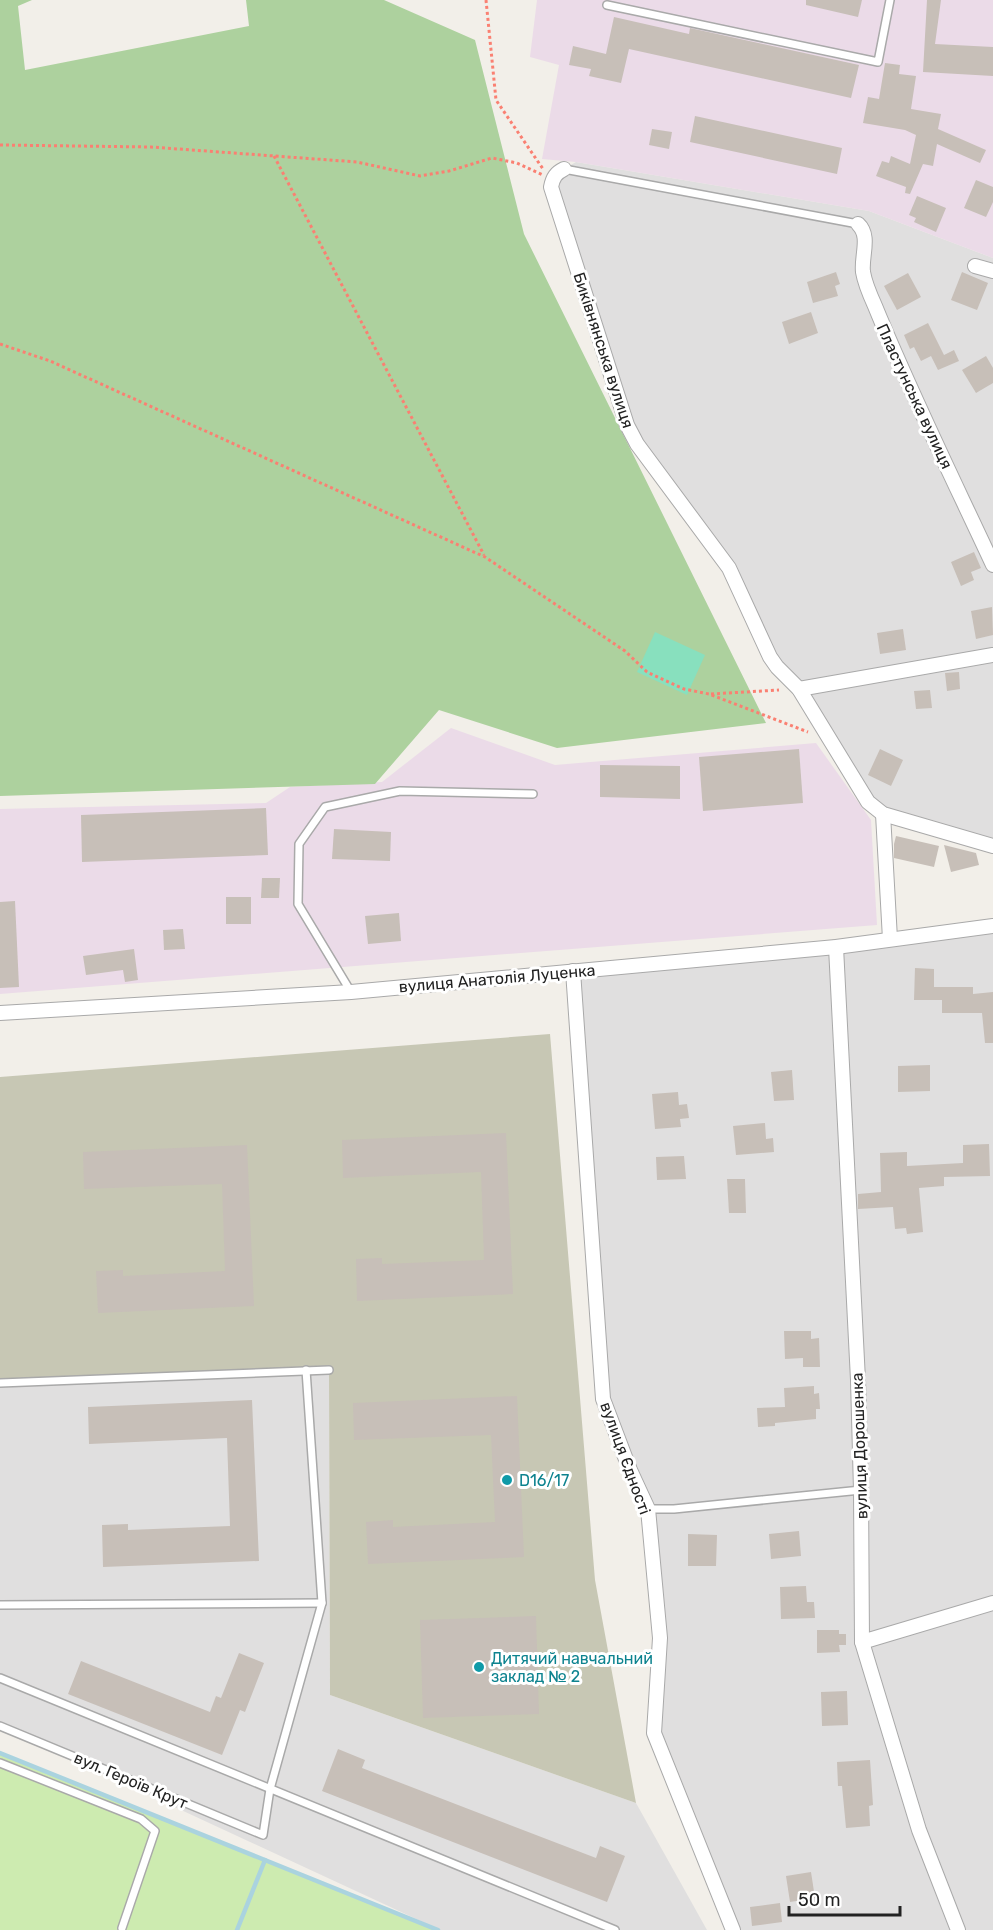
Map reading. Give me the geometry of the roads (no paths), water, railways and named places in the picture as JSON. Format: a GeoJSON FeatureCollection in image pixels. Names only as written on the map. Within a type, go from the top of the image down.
{"type":"FeatureCollection","features":[{"type":"Feature","properties":{"kind":"street","name":"Биківнянська вулиця"},"geometry":{"type":"LineString","coordinates":[[564,169],[552,179],[551,187],[627,425],[637,444],[718,550],[729,568],[770,657],[799,689]]}},
{"type":"Feature","properties":{"kind":"street","name":"Пластунська вулиця"},"geometry":{"type":"LineString","coordinates":[[858,224],[863,228],[864,236],[862,268],[865,282],[887,336],[993,565]]}},
{"type":"Feature","properties":{"kind":"street"},"geometry":{"type":"LineString","coordinates":[[975,266],[993,271]]}},
{"type":"Feature","properties":{"kind":"street"},"geometry":{"type":"LineString","coordinates":[[993,655],[799,689],[868,802],[883,814],[993,846]]}},
{"type":"Feature","properties":{"kind":"street"},"geometry":{"type":"LineString","coordinates":[[883,814],[890,939]]}},
{"type":"Feature","properties":{"kind":"street","name":"вулиця Анатолія Луценка"},"geometry":{"type":"LineString","coordinates":[[0,1013],[351,992],[836,947],[993,926]]}},
{"type":"Feature","properties":{"kind":"street","name":"вулиця Дорошенка"},"geometry":{"type":"LineString","coordinates":[[836,947],[861,1490],[862,1642],[919,1830],[958,1930]]}},
{"type":"Feature","properties":{"kind":"street","name":"вулиця Єдності"},"geometry":{"type":"LineString","coordinates":[[573,971],[603,1399],[630,1470],[648,1509],[660,1638],[654,1733],[733,1930]]}},
{"type":"Feature","properties":{"kind":"street"},"geometry":{"type":"LineString","coordinates":[[862,1642],[993,1603]]}},
{"type":"Feature","properties":{"kind":"lane"},"geometry":{"type":"LineString","coordinates":[[607,5],[878,62],[890,0]]}},
{"type":"Feature","properties":{"kind":"lane"},"geometry":{"type":"LineString","coordinates":[[564,169],[858,224]]}},
{"type":"Feature","properties":{"kind":"lane"},"geometry":{"type":"LineString","coordinates":[[351,992],[298,904],[299,844],[325,807],[400,791],[533,794]]}},
{"type":"Feature","properties":{"kind":"lane"},"geometry":{"type":"LineString","coordinates":[[270,1789],[322,1604],[306,1370]]}},
{"type":"Feature","properties":{"kind":"lane"},"geometry":{"type":"LineString","coordinates":[[0,1383],[329,1370]]}},
{"type":"Feature","properties":{"kind":"lane"},"geometry":{"type":"LineString","coordinates":[[648,1509],[674,1509],[861,1490]]}},
{"type":"Feature","properties":{"kind":"lane"},"geometry":{"type":"LineString","coordinates":[[0,1605],[322,1604]]}},
{"type":"Feature","properties":{"kind":"lane"},"geometry":{"type":"LineString","coordinates":[[0,1678],[615,1930]]}},
{"type":"Feature","properties":{"kind":"lane","name":"вул. Героїв Крут"},"geometry":{"type":"LineString","coordinates":[[0,1725],[263,1835],[270,1789]]}},
{"type":"Feature","properties":{"kind":"lane"},"geometry":{"type":"LineString","coordinates":[[0,1763],[141,1819],[155,1831],[122,1928]]}},
{"type":"Feature","properties":{"kind":"waterway"},"geometry":{"type":"LineString","coordinates":[[0,1753],[438,1930]]}},
{"type":"Feature","properties":{"kind":"waterway"},"geometry":{"type":"LineString","coordinates":[[237,1930],[265,1860]]}},
{"type":"Feature","properties":{"kind":"place","name":"D16/17"},"geometry":{"type":"Point","coordinates":[507,1480]}},
{"type":"Feature","properties":{"kind":"place","name":"Дитячий навчальний заклад № 2"},"geometry":{"type":"Point","coordinates":[479,1667]}}]}
